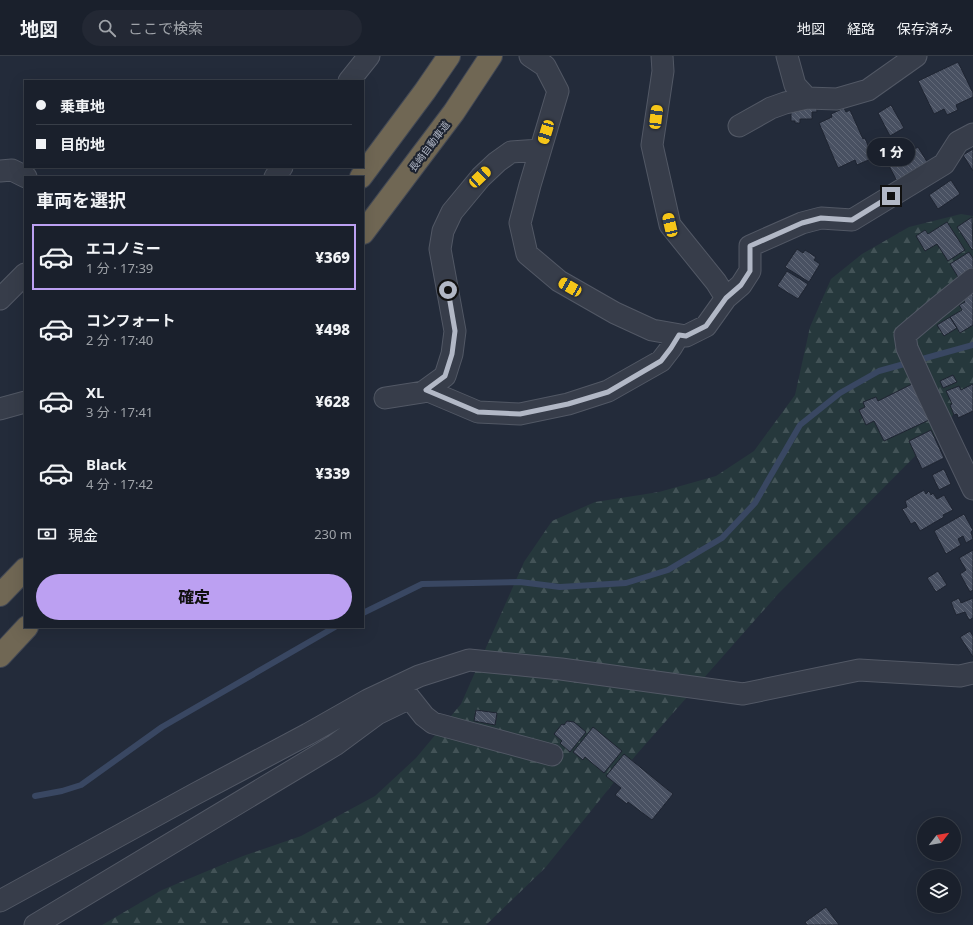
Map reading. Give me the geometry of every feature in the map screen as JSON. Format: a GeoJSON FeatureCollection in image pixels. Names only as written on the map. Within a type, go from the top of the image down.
{"type":"FeatureCollection","features":[{"type":"Feature","properties":{"kind":"highway"},"geometry":{"type":"LineString","coordinates":[[362,176],[426,91],[449,56]]}},
{"type":"Feature","properties":{"kind":"highway","name":"長崎自動車道"},"geometry":{"type":"LineString","coordinates":[[364,232],[454,112],[491,56]]}},
{"type":"Feature","properties":{"kind":"highway"},"geometry":{"type":"LineString","coordinates":[[0,595],[24,570]]}},
{"type":"Feature","properties":{"kind":"highway"},"geometry":{"type":"LineString","coordinates":[[0,656],[26,628]]}},
{"type":"Feature","properties":{"kind":"street"},"geometry":{"type":"LineString","coordinates":[[350,80],[368,56]]}},
{"type":"Feature","properties":{"kind":"street"},"geometry":{"type":"LineString","coordinates":[[662,56],[663,71],[652,145],[670,225],[716,282],[726,298]]}},
{"type":"Feature","properties":{"kind":"street"},"geometry":{"type":"LineString","coordinates":[[787,56],[795,85],[807,98]]}},
{"type":"Feature","properties":{"kind":"street"},"geometry":{"type":"LineString","coordinates":[[739,126],[771,108],[785,103],[807,98],[836,99],[868,90],[916,56]]}},
{"type":"Feature","properties":{"kind":"street"},"geometry":{"type":"LineString","coordinates":[[537,61],[558,91],[520,223],[527,254],[559,281],[615,313],[652,330],[679,335],[686,336],[706,326],[726,298],[741,285],[750,271],[750,246],[802,223],[821,218],[852,220],[944,164],[958,142],[973,134]]}},
{"type":"Feature","properties":{"kind":"street"},"geometry":{"type":"LineString","coordinates":[[385,398],[423,392],[445,376],[452,354],[455,331],[440,248],[443,230],[452,212],[480,177],[511,152],[540,150]]}},
{"type":"Feature","properties":{"kind":"street"},"geometry":{"type":"LineString","coordinates":[[0,171],[12,170],[24,176]]}},
{"type":"Feature","properties":{"kind":"street"},"geometry":{"type":"LineString","coordinates":[[0,299],[24,275]]}},
{"type":"Feature","properties":{"kind":"street"},"geometry":{"type":"LineString","coordinates":[[972,484],[907,348],[905,335],[973,279]]}},
{"type":"Feature","properties":{"kind":"street"},"geometry":{"type":"LineString","coordinates":[[426,390],[478,412],[520,414],[568,404],[608,392],[661,361],[679,335]]}},
{"type":"Feature","properties":{"kind":"street"},"geometry":{"type":"LineString","coordinates":[[0,409],[24,402]]}},
{"type":"Feature","properties":{"kind":"street"},"geometry":{"type":"LineString","coordinates":[[35,925],[334,745],[405,692],[419,676],[469,660],[561,669],[743,694],[859,670],[960,676],[973,673]]}},
{"type":"Feature","properties":{"kind":"street"},"geometry":{"type":"LineString","coordinates":[[405,692],[424,716],[433,723],[552,755]]}},
{"type":"Feature","properties":{"kind":"street"},"geometry":{"type":"LineString","coordinates":[[0,901],[368,700],[405,692]]}},
{"type":"Feature","properties":{"kind":"green space"},"geometry":{"type":"Polygon","coordinates":[[[961,214],[973,216],[973,387],[945,426],[778,594],[636,755],[545,868],[486,925],[102,925],[162,890],[243,856],[301,836],[375,796],[416,758],[461,704],[524,562],[552,521],[595,502],[659,492],[716,476],[754,451],[795,395],[810,327],[831,279],[862,254],[909,227],[961,214]]]}},
{"type":"Feature","properties":{"kind":"building"},"geometry":{"type":"Polygon","coordinates":[[[958,62],[973,93],[973,97],[956,105],[958,110],[947,115],[944,109],[934,114],[918,81],[958,62]]]}},
{"type":"Feature","properties":{"kind":"building"},"geometry":{"type":"Polygon","coordinates":[[[816,105],[817,112],[812,112],[812,119],[800,119],[800,123],[791,121],[791,106],[816,105]]]}},
{"type":"Feature","properties":{"kind":"building"},"geometry":{"type":"Polygon","coordinates":[[[891,105],[904,128],[890,136],[878,113],[891,105]]]}},
{"type":"Feature","properties":{"kind":"building"},"geometry":{"type":"Polygon","coordinates":[[[844,108],[846,112],[850,110],[863,139],[865,138],[873,158],[857,165],[855,160],[838,168],[819,123],[832,117],[831,114],[844,108]]]}},
{"type":"Feature","properties":{"kind":"building"},"geometry":{"type":"Polygon","coordinates":[[[918,147],[929,165],[898,183],[888,164],[918,147]]]}},
{"type":"Feature","properties":{"kind":"building"},"geometry":{"type":"Polygon","coordinates":[[[973,149],[973,171],[963,155],[973,149]]]}},
{"type":"Feature","properties":{"kind":"building"},"geometry":{"type":"Polygon","coordinates":[[[951,180],[960,194],[938,209],[929,195],[951,180]]]}},
{"type":"Feature","properties":{"kind":"building"},"geometry":{"type":"Polygon","coordinates":[[[972,217],[973,249],[972,250],[957,227],[972,217]]]}},
{"type":"Feature","properties":{"kind":"building"},"geometry":{"type":"Polygon","coordinates":[[[947,222],[965,250],[948,261],[937,244],[925,251],[916,236],[925,230],[928,234],[947,222]]]}},
{"type":"Feature","properties":{"kind":"building"},"geometry":{"type":"Polygon","coordinates":[[[797,249],[803,253],[805,250],[816,257],[814,260],[820,264],[809,282],[785,267],[797,249]]]}},
{"type":"Feature","properties":{"kind":"building"},"geometry":{"type":"Polygon","coordinates":[[[969,252],[973,258],[973,268],[958,277],[950,264],[969,252]]]}},
{"type":"Feature","properties":{"kind":"building"},"geometry":{"type":"Polygon","coordinates":[[[787,271],[808,284],[798,299],[777,286],[787,271]]]}},
{"type":"Feature","properties":{"kind":"building"},"geometry":{"type":"Polygon","coordinates":[[[973,291],[973,325],[960,333],[950,317],[962,310],[959,305],[965,302],[962,297],[973,291]]]}},
{"type":"Feature","properties":{"kind":"building"},"geometry":{"type":"Polygon","coordinates":[[[950,317],[957,328],[944,336],[937,325],[950,317]]]}},
{"type":"Feature","properties":{"kind":"building"},"geometry":{"type":"Polygon","coordinates":[[[953,375],[957,382],[943,388],[940,381],[953,375]]]}},
{"type":"Feature","properties":{"kind":"building"},"geometry":{"type":"Polygon","coordinates":[[[912,384],[929,420],[884,441],[874,421],[866,425],[859,410],[865,407],[863,402],[876,397],[878,401],[912,384]]]}},
{"type":"Feature","properties":{"kind":"building"},"geometry":{"type":"Polygon","coordinates":[[[973,384],[973,411],[958,418],[957,414],[954,415],[950,405],[952,404],[946,391],[959,386],[961,390],[973,384]]]}},
{"type":"Feature","properties":{"kind":"building"},"geometry":{"type":"Polygon","coordinates":[[[931,430],[944,458],[922,469],[909,441],[931,430]]]}},
{"type":"Feature","properties":{"kind":"building"},"geometry":{"type":"Polygon","coordinates":[[[944,469],[951,484],[939,490],[932,475],[944,469]]]}},
{"type":"Feature","properties":{"kind":"building"},"geometry":{"type":"Polygon","coordinates":[[[924,490],[926,494],[929,491],[931,495],[933,493],[937,499],[944,495],[953,510],[920,531],[915,522],[911,524],[902,509],[907,507],[905,501],[924,490]]]}},
{"type":"Feature","properties":{"kind":"building"},"geometry":{"type":"Polygon","coordinates":[[[964,514],[973,530],[971,532],[973,539],[966,543],[963,536],[958,539],[961,545],[946,554],[934,531],[964,514]]]}},
{"type":"Feature","properties":{"kind":"building"},"geometry":{"type":"Polygon","coordinates":[[[973,550],[973,590],[970,592],[960,574],[966,570],[959,558],[973,550]]]}},
{"type":"Feature","properties":{"kind":"building"},"geometry":{"type":"Polygon","coordinates":[[[938,571],[947,585],[936,592],[927,578],[938,571]]]}},
{"type":"Feature","properties":{"kind":"building"},"geometry":{"type":"Polygon","coordinates":[[[959,598],[961,603],[973,598],[973,618],[969,620],[965,612],[956,615],[951,602],[959,598]]]}},
{"type":"Feature","properties":{"kind":"building"},"geometry":{"type":"Polygon","coordinates":[[[970,631],[973,636],[973,657],[960,637],[970,631]]]}},
{"type":"Feature","properties":{"kind":"building"},"geometry":{"type":"Polygon","coordinates":[[[476,710],[497,713],[495,725],[474,721],[476,710]]]}},
{"type":"Feature","properties":{"kind":"building"},"geometry":{"type":"Polygon","coordinates":[[[567,721],[574,722],[586,732],[570,752],[560,743],[562,741],[554,734],[562,724],[564,725],[567,721]]]}},
{"type":"Feature","properties":{"kind":"building"},"geometry":{"type":"Polygon","coordinates":[[[593,727],[622,751],[604,773],[585,757],[583,760],[573,752],[593,727]]]}},
{"type":"Feature","properties":{"kind":"building"},"geometry":{"type":"Polygon","coordinates":[[[624,754],[673,794],[652,820],[628,802],[627,804],[615,795],[621,788],[606,776],[624,754]]]}},
{"type":"Feature","properties":{"kind":"building"},"geometry":{"type":"Polygon","coordinates":[[[826,907],[839,925],[807,925],[805,922],[826,907]]]}},
{"type":"Feature","properties":{"kind":"waterway"},"geometry":{"type":"LineString","coordinates":[[364,613],[422,584],[520,582],[560,587],[626,583],[668,570],[722,538],[755,503],[800,425],[840,393],[879,371],[973,345]]}},
{"type":"Feature","properties":{"kind":"waterway"},"geometry":{"type":"LineString","coordinates":[[35,796],[62,791],[81,785],[162,727],[333,628]]}},
{"type":"Feature","properties":{"kind":"route"},"geometry":{"type":"LineString","coordinates":[[448,290],[455,331],[452,354],[445,376],[426,390],[478,412],[520,414],[568,404],[608,392],[661,361],[679,335],[686,336],[706,326],[726,298],[741,285],[750,271],[750,246],[802,223],[821,218],[842,218],[852,220],[891,196]]}}]}
